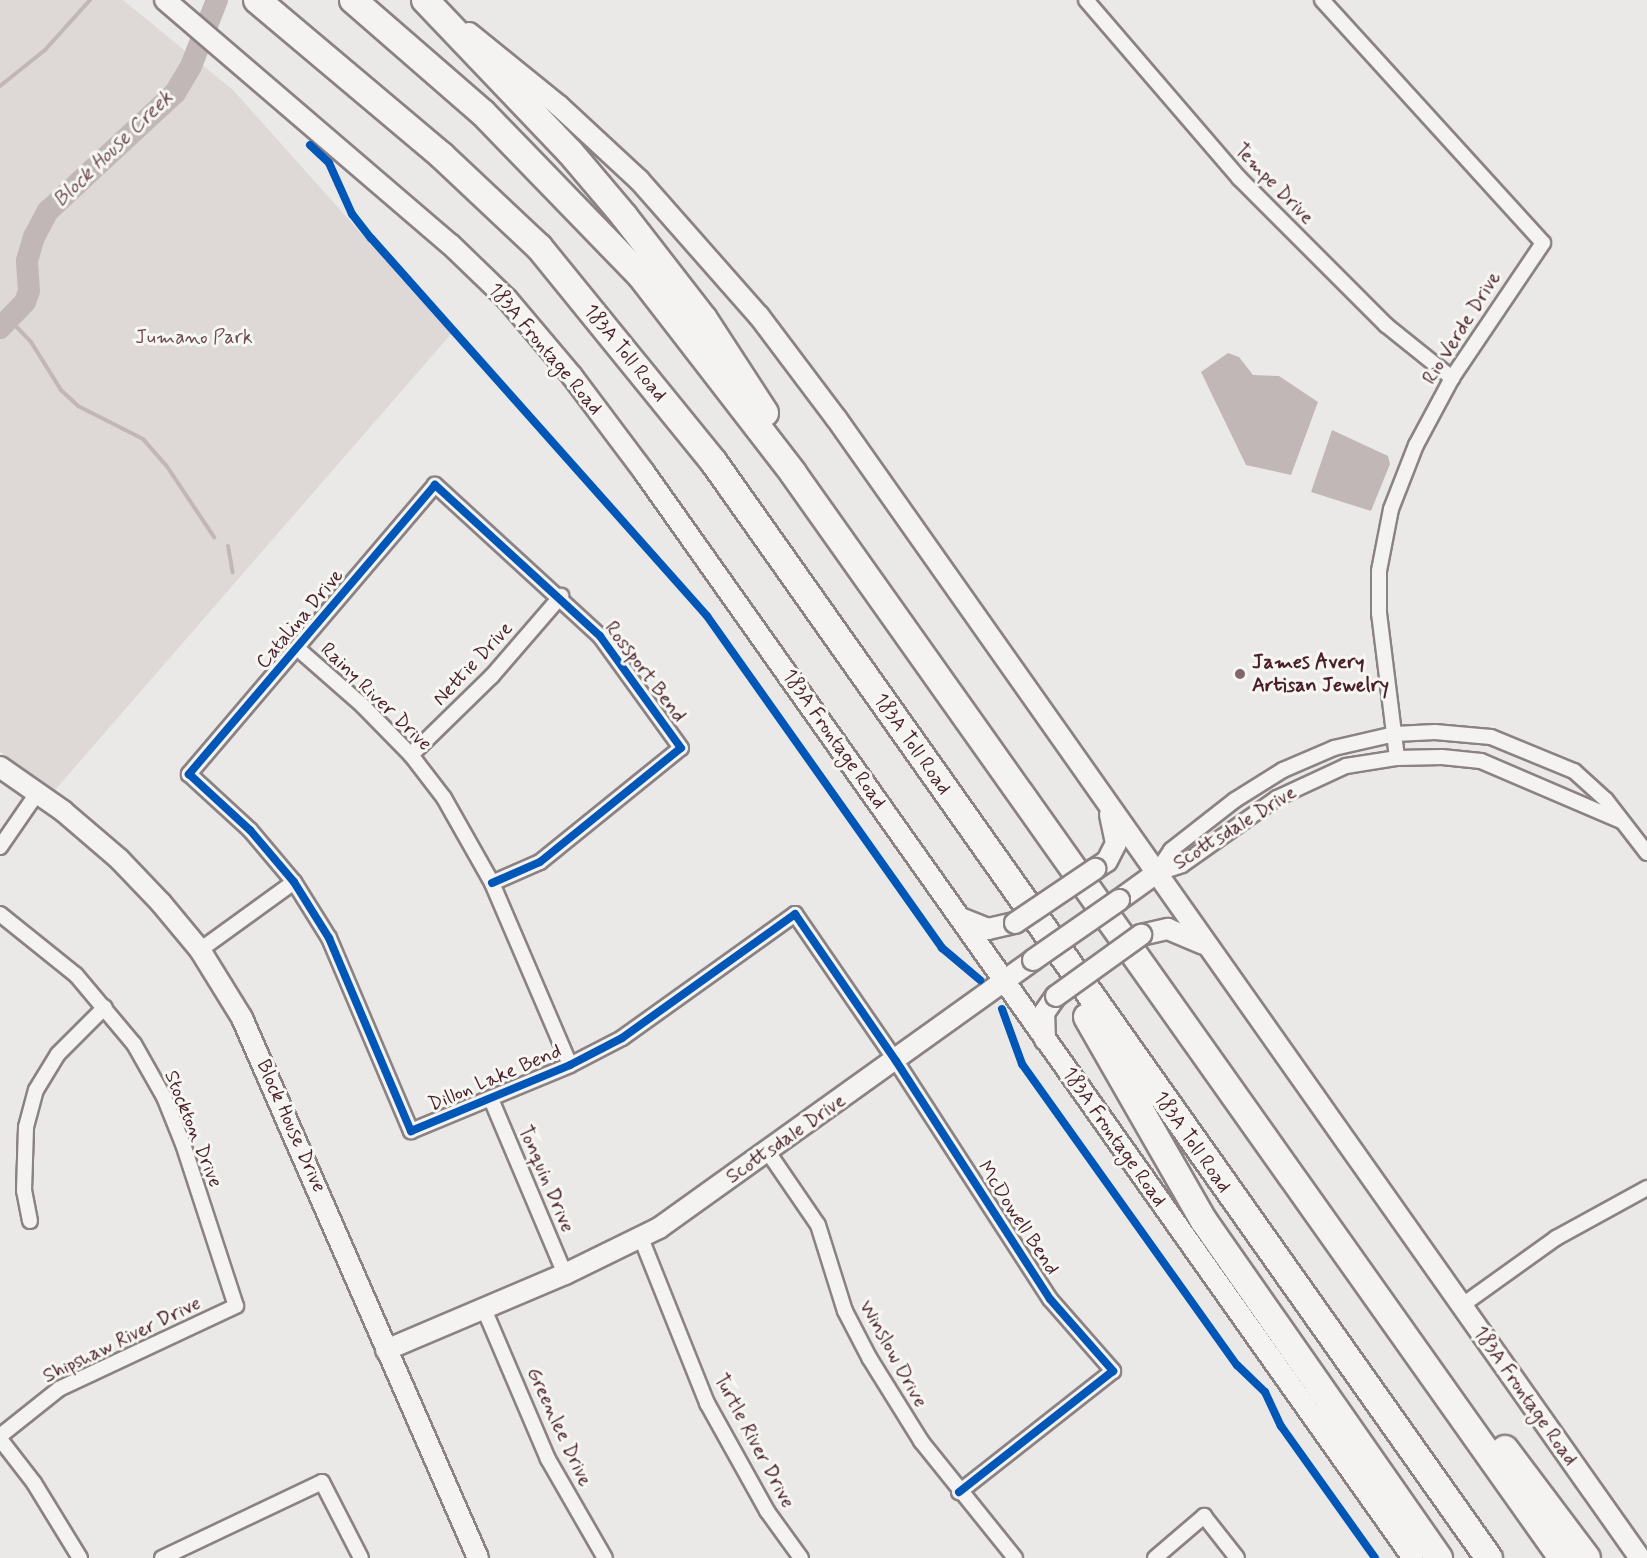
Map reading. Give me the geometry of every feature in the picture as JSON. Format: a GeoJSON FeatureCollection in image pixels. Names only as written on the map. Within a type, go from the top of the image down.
{"type":"FeatureCollection","features":[{"type":"Feature","properties":{"kind":"highway","name":"183A Toll Road"},"geometry":{"type":"LineString","coordinates":[[257,0],[442,156],[539,247],[713,462],[1489,1558]]}},
{"type":"Feature","properties":{"kind":"highway"},"geometry":{"type":"LineString","coordinates":[[353,0],[483,113],[641,276],[793,473],[1562,1558]]}},
{"type":"Feature","properties":{"kind":"highway"},"geometry":{"type":"LineString","coordinates":[[427,0],[570,152],[704,319],[761,406],[793,473]]}},
{"type":"Feature","properties":{"kind":"highway"},"geometry":{"type":"LineString","coordinates":[[1011,884],[1204,1221],[1439,1558]]}},
{"type":"Feature","properties":{"kind":"highway"},"geometry":{"type":"LineString","coordinates":[[1324,1225],[1388,1294],[1587,1558]]}},
{"type":"Feature","properties":{"kind":"main road","name":"183A Frontage Road"},"geometry":{"type":"LineString","coordinates":[[165,0],[410,210],[507,298],[572,376],[963,920],[1046,1041],[1413,1558]]}},
{"type":"Feature","properties":{"kind":"main road","name":"183A Frontage Road"},"geometry":{"type":"LineString","coordinates":[[427,0],[589,134],[639,180],[759,316],[836,417],[1155,874],[1640,1558]]}},
{"type":"Feature","properties":{"kind":"main road","name":"Block House Drive"},"geometry":{"type":"LineString","coordinates":[[0,767],[38,792],[119,859],[200,950],[242,1018],[275,1087],[386,1350],[478,1558]]}},
{"type":"Feature","properties":{"kind":"main road"},"geometry":{"type":"LineString","coordinates":[[963,920],[988,929],[1015,923],[1107,861],[1116,843],[1107,805]]}},
{"type":"Feature","properties":{"kind":"main road","name":"Scottsdale Drive"},"geometry":{"type":"LineString","coordinates":[[386,1350],[565,1274],[641,1238],[768,1152],[1155,874]]}},
{"type":"Feature","properties":{"kind":"main road"},"geometry":{"type":"LineString","coordinates":[[1046,1041],[1044,1013],[1056,996],[1141,935],[1168,929],[1206,945]]}},
{"type":"Feature","properties":{"kind":"street","name":"Tempe Drive"},"geometry":{"type":"LineString","coordinates":[[1086,0],[1239,178],[1386,325],[1452,378]]}},
{"type":"Feature","properties":{"kind":"street","name":"Rio Verde Drive"},"geometry":{"type":"LineString","coordinates":[[1322,0],[1543,243],[1452,378],[1416,445],[1390,509],[1380,566],[1379,613],[1397,758]]}},
{"type":"Feature","properties":{"kind":"street","name":"Rossport Bend"},"geometry":{"type":"LineString","coordinates":[[435,485],[561,596],[600,636],[681,748],[540,862],[492,883]]}},
{"type":"Feature","properties":{"kind":"street","name":"Catalina Drive"},"geometry":{"type":"LineString","coordinates":[[189,774],[435,485]]}},
{"type":"Feature","properties":{"kind":"street","name":"Nettie Drive"},"geometry":{"type":"LineString","coordinates":[[411,755],[492,676],[561,596]]}},
{"type":"Feature","properties":{"kind":"street","name":"Rainy River Drive"},"geometry":{"type":"LineString","coordinates":[[297,648],[411,755],[469,837],[492,883],[570,1065]]}},
{"type":"Feature","properties":{"kind":"street","name":"Scottsdale Drive"},"geometry":{"type":"LineString","coordinates":[[1155,874],[1171,850],[1235,800],[1284,770],[1334,748],[1395,734],[1491,737],[1574,771],[1606,800],[1647,854]]}},
{"type":"Feature","properties":{"kind":"street","name":"Scottsdale Drive"},"geometry":{"type":"LineString","coordinates":[[1155,874],[1182,865],[1277,798],[1346,766],[1397,758],[1442,757],[1481,761],[1623,821]]}},
{"type":"Feature","properties":{"kind":"street","name":"Dillon Lake Bend"},"geometry":{"type":"LineString","coordinates":[[189,774],[250,830],[294,882],[329,938],[411,1131],[570,1065],[622,1038],[795,914]]}},
{"type":"Feature","properties":{"kind":"street"},"geometry":{"type":"LineString","coordinates":[[0,847],[38,792]]}},
{"type":"Feature","properties":{"kind":"street"},"geometry":{"type":"LineString","coordinates":[[200,950],[294,882]]}},
{"type":"Feature","properties":{"kind":"street","name":"Stockton Drive"},"geometry":{"type":"LineString","coordinates":[[0,914],[39,942],[105,1007],[134,1044],[164,1097],[236,1306]]}},
{"type":"Feature","properties":{"kind":"street","name":"McDowell Bend"},"geometry":{"type":"LineString","coordinates":[[795,914],[896,1060],[1050,1299],[1113,1371],[959,1492]]}},
{"type":"Feature","properties":{"kind":"street"},"geometry":{"type":"LineString","coordinates":[[30,1221],[24,1191],[26,1127],[36,1090],[58,1054],[105,1007]]}},
{"type":"Feature","properties":{"kind":"street","name":"Tonquin Drive"},"geometry":{"type":"LineString","coordinates":[[491,1099],[565,1274]]}},
{"type":"Feature","properties":{"kind":"street","name":"Winslow Drive"},"geometry":{"type":"LineString","coordinates":[[768,1152],[818,1225],[845,1311],[870,1359],[921,1441],[959,1492],[1015,1558]]}},
{"type":"Feature","properties":{"kind":"street"},"geometry":{"type":"LineString","coordinates":[[1461,1306],[1556,1238],[1647,1188]]}},
{"type":"Feature","properties":{"kind":"street","name":"Turtle River Drive"},"geometry":{"type":"LineString","coordinates":[[641,1238],[707,1403],[767,1511],[801,1558]]}},
{"type":"Feature","properties":{"kind":"street","name":"Shipshaw River Drive"},"geometry":{"type":"LineString","coordinates":[[0,1438],[58,1389],[236,1306]]}},
{"type":"Feature","properties":{"kind":"street","name":"Greenlee Drive"},"geometry":{"type":"LineString","coordinates":[[484,1309],[548,1459],[605,1558]]}},
{"type":"Feature","properties":{"kind":"street"},"geometry":{"type":"LineString","coordinates":[[0,1438],[34,1483],[80,1558]]}},
{"type":"Feature","properties":{"kind":"street"},"geometry":{"type":"LineString","coordinates":[[162,1558],[322,1482],[361,1558]]}},
{"type":"Feature","properties":{"kind":"street"},"geometry":{"type":"LineString","coordinates":[[1155,1558],[1204,1516],[1237,1558]]}},
{"type":"Feature","properties":{"kind":"green space","name":"Jumano Park"},"geometry":{"type":"Polygon","coordinates":[[[0,0],[123,0],[233,90],[451,334],[55,790],[0,752],[0,0]]]}},
{"type":"Feature","properties":{"kind":"shaded area"},"geometry":{"type":"Polygon","coordinates":[[[206,0],[224,0],[194,79],[179,69],[206,0]]]}},
{"type":"Feature","properties":{"kind":"shaded area"},"geometry":{"type":"Polygon","coordinates":[[[1228,353],[1239,357],[1253,375],[1279,376],[1318,402],[1291,475],[1246,465],[1201,372],[1228,353]]]}},
{"type":"Feature","properties":{"kind":"shaded area"},"geometry":{"type":"Polygon","coordinates":[[[1332,430],[1388,456],[1390,464],[1371,511],[1311,492],[1332,430]]]}},
{"type":"Feature","properties":{"kind":"waterway"},"geometry":{"type":"LineString","coordinates":[[0,86],[45,50],[90,0]]}},
{"type":"Feature","properties":{"kind":"waterway","name":"Block House Creek"},"geometry":{"type":"LineString","coordinates":[[0,328],[25,302],[29,291],[27,261],[34,237],[48,211],[175,93],[191,66],[217,0]]}},
{"type":"Feature","properties":{"kind":"waterway"},"geometry":{"type":"LineString","coordinates":[[9,319],[31,342],[61,390],[78,406],[143,439],[166,465],[214,537]]}},
{"type":"Feature","properties":{"kind":"waterway"},"geometry":{"type":"LineString","coordinates":[[228,546],[233,573]]}},
{"type":"Feature","properties":{"kind":"cycle path"},"geometry":{"type":"LineString","coordinates":[[310,145],[329,163],[352,214],[371,238],[707,616],[942,948],[980,980]]}},
{"type":"Feature","properties":{"kind":"cycle path"},"geometry":{"type":"LineString","coordinates":[[492,883],[540,862],[681,748],[600,636],[435,485],[189,774],[250,830],[294,882],[329,938],[411,1131],[570,1065],[622,1038],[795,914],[896,1061],[1050,1299],[1113,1371],[959,1492]]}},
{"type":"Feature","properties":{"kind":"cycle path"},"geometry":{"type":"LineString","coordinates":[[1002,1009],[1022,1064],[1237,1365],[1265,1392],[1281,1426],[1375,1558]]}},
{"type":"Feature","properties":{"kind":"place","name":"James Avery Artisan Jewelry"},"geometry":{"type":"Point","coordinates":[1240,674]}}]}
